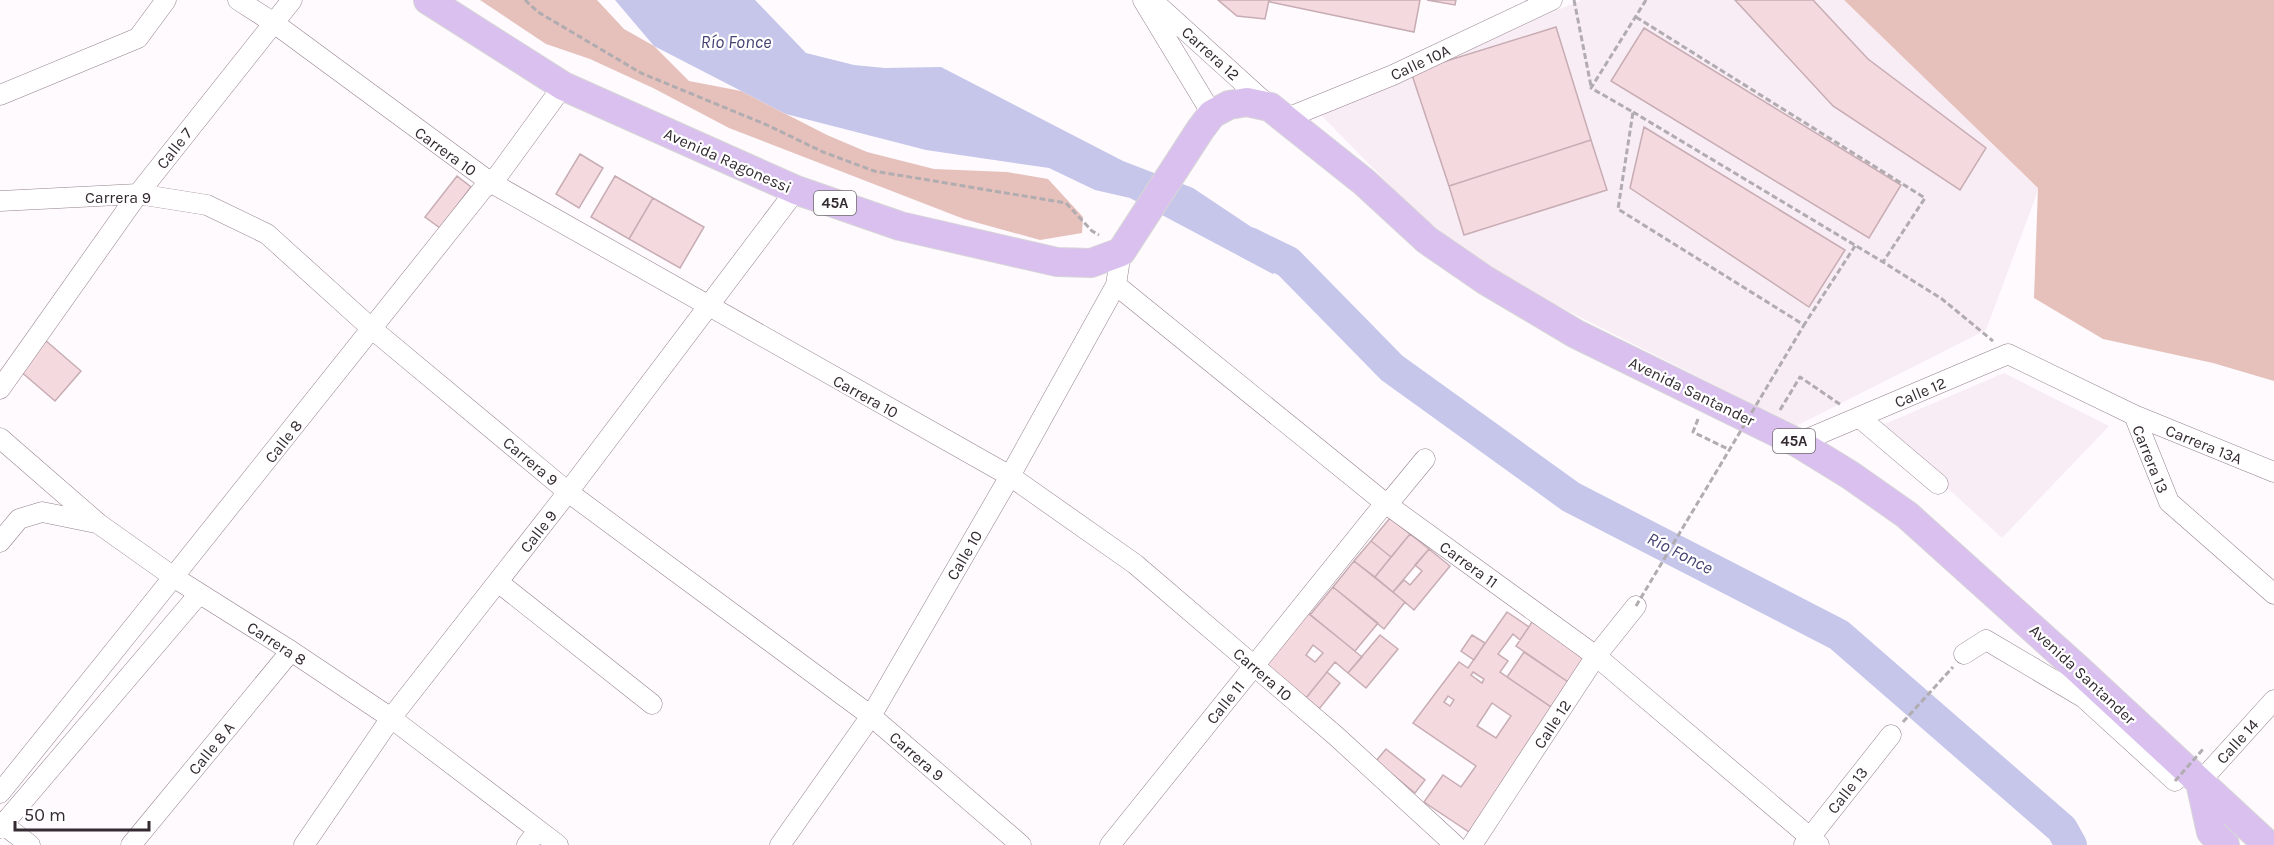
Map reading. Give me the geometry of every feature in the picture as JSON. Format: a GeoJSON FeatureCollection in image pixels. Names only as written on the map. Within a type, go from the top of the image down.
{"type":"FeatureCollection","features":[{"type":"Feature","properties":{"kind":"highway","name":"Avenida Ragonessi"},"geometry":{"type":"LineString","coordinates":[[428,0],[563,86],[796,190],[900,226],[1057,262],[1091,263],[1126,244]]}},
{"type":"Feature","properties":{"kind":"highway"},"geometry":{"type":"LineString","coordinates":[[1126,244],[1206,122],[1228,105],[1247,102],[1278,113]]}},
{"type":"Feature","properties":{"kind":"highway","name":"Avenida Santander"},"geometry":{"type":"LineString","coordinates":[[1278,113],[1364,182],[1427,240],[1485,280],[1576,334],[1798,443],[1850,475],[1907,515],[2078,669],[2187,782],[2268,845]]}},
{"type":"Feature","properties":{"kind":"highway"},"geometry":{"type":"LineString","coordinates":[[2187,782],[2211,832],[2225,845]]}},
{"type":"Feature","properties":{"kind":"street"},"geometry":{"type":"LineString","coordinates":[[0,95],[138,38],[166,0]]}},
{"type":"Feature","properties":{"kind":"street","name":"Carrera 10"},"geometry":{"type":"LineString","coordinates":[[238,0],[273,23],[489,182],[1010,476],[1135,564],[1336,736],[1455,845]]}},
{"type":"Feature","properties":{"kind":"street","name":"Calle 7"},"geometry":{"type":"LineString","coordinates":[[0,389],[138,194],[292,0]]}},
{"type":"Feature","properties":{"kind":"street"},"geometry":{"type":"LineString","coordinates":[[1143,0],[1206,122]]}},
{"type":"Feature","properties":{"kind":"street","name":"Carrera 12"},"geometry":{"type":"LineString","coordinates":[[1152,0],[1278,113]]}},
{"type":"Feature","properties":{"kind":"street","name":"Calle 10A"},"geometry":{"type":"LineString","coordinates":[[1278,113],[1393,75],[1552,0]]}},
{"type":"Feature","properties":{"kind":"street","name":"Calle 8"},"geometry":{"type":"LineString","coordinates":[[0,793],[175,578],[371,328],[489,182],[499,174],[563,86]]}},
{"type":"Feature","properties":{"kind":"street","name":"Calle 9"},"geometry":{"type":"LineString","coordinates":[[304,845],[391,718],[568,492],[796,190]]}},
{"type":"Feature","properties":{"kind":"street","name":"Carrera 9"},"geometry":{"type":"LineString","coordinates":[[0,201],[138,194],[207,205],[267,234],[371,328],[568,492],[871,716],[1021,845]]}},
{"type":"Feature","properties":{"kind":"street","name":"Calle 10"},"geometry":{"type":"LineString","coordinates":[[780,845],[871,716],[1010,476],[1116,285],[1126,244]]}},
{"type":"Feature","properties":{"kind":"street","name":"Carrera 11"},"geometry":{"type":"LineString","coordinates":[[1116,285],[1386,504],[1596,656],[1811,842]]}},
{"type":"Feature","properties":{"kind":"street","name":"Carrera 13"},"geometry":{"type":"LineString","coordinates":[[2008,354],[2134,415],[2169,502],[2274,594]]}},
{"type":"Feature","properties":{"kind":"street","name":"Calle 12"},"geometry":{"type":"LineString","coordinates":[[1798,443],[2008,354]]}},
{"type":"Feature","properties":{"kind":"street","name":"Carrera 13A"},"geometry":{"type":"LineString","coordinates":[[2134,415],[2274,472]]}},
{"type":"Feature","properties":{"kind":"street"},"geometry":{"type":"LineString","coordinates":[[1860,418],[1938,484]]}},
{"type":"Feature","properties":{"kind":"street","name":"Carrera 8"},"geometry":{"type":"LineString","coordinates":[[0,438],[99,524],[199,594],[291,651],[391,718],[532,838],[558,845]]}},
{"type":"Feature","properties":{"kind":"street","name":"Calle 11"},"geometry":{"type":"LineString","coordinates":[[1110,845],[1425,459]]}},
{"type":"Feature","properties":{"kind":"street"},"geometry":{"type":"LineString","coordinates":[[0,542],[19,519],[42,512],[99,524]]}},
{"type":"Feature","properties":{"kind":"street"},"geometry":{"type":"LineString","coordinates":[[498,582],[652,704]]}},
{"type":"Feature","properties":{"kind":"street"},"geometry":{"type":"LineString","coordinates":[[30,845],[1,825],[199,594]]}},
{"type":"Feature","properties":{"kind":"street","name":"Calle 12"},"geometry":{"type":"LineString","coordinates":[[1472,845],[1596,656],[1636,606]]}},
{"type":"Feature","properties":{"kind":"street"},"geometry":{"type":"LineString","coordinates":[[1964,654],[1986,640],[2084,698],[2187,782]]}},
{"type":"Feature","properties":{"kind":"street","name":"Calle 8 A"},"geometry":{"type":"LineString","coordinates":[[131,845],[291,651]]}},
{"type":"Feature","properties":{"kind":"street","name":"Calle 14"},"geometry":{"type":"LineString","coordinates":[[2187,782],[2274,700]]}},
{"type":"Feature","properties":{"kind":"street","name":"Calle 13"},"geometry":{"type":"LineString","coordinates":[[1811,842],[1891,735]]}},
{"type":"Feature","properties":{"kind":"path"},"geometry":{"type":"LineString","coordinates":[[525,0],[538,12],[641,73],[767,125],[823,152],[874,171],[1066,203],[1092,231],[1126,244]]}},
{"type":"Feature","properties":{"kind":"path"},"geometry":{"type":"LineString","coordinates":[[1574,0],[1592,88],[1942,299],[2008,354]]}},
{"type":"Feature","properties":{"kind":"path"},"geometry":{"type":"LineString","coordinates":[[1592,88],[1646,0]]}},
{"type":"Feature","properties":{"kind":"path"},"geometry":{"type":"LineString","coordinates":[[1636,17],[1925,198],[1883,262]]}},
{"type":"Feature","properties":{"kind":"path"},"geometry":{"type":"LineString","coordinates":[[1633,112],[1618,209],[1804,325]]}},
{"type":"Feature","properties":{"kind":"path"},"geometry":{"type":"LineString","coordinates":[[1636,606],[1804,325],[1855,246]]}},
{"type":"Feature","properties":{"kind":"path"},"geometry":{"type":"LineString","coordinates":[[1777,414],[1800,377],[1860,418]]}},
{"type":"Feature","properties":{"kind":"path"},"geometry":{"type":"LineString","coordinates":[[1707,399],[1693,432],[1730,450]]}},
{"type":"Feature","properties":{"kind":"path"},"geometry":{"type":"LineString","coordinates":[[1891,735],[1964,654]]}},
{"type":"Feature","properties":{"kind":"path"},"geometry":{"type":"LineString","coordinates":[[2187,782],[2204,748]]}},
{"type":"Feature","properties":{"kind":"shaded area"},"geometry":{"type":"Polygon","coordinates":[[[480,0],[597,0],[624,29],[654,46],[689,81],[741,91],[827,135],[867,152],[934,169],[1007,172],[1048,179],[1083,217],[1082,233],[1040,240],[964,219],[729,128],[653,88],[590,59],[546,44],[480,0]]]}},
{"type":"Feature","properties":{"kind":"shaded area"},"geometry":{"type":"Polygon","coordinates":[[[1581,0],[1844,0],[2039,188],[1986,330],[1796,426],[1491,272],[1412,208],[1318,112],[1581,0]]]}},
{"type":"Feature","properties":{"kind":"shaded area"},"geometry":{"type":"Polygon","coordinates":[[[1844,0],[2274,0],[2274,381],[2213,363],[2103,339],[2034,298],[2038,188],[1844,0]]]}},
{"type":"Feature","properties":{"kind":"shaded area"},"geometry":{"type":"Polygon","coordinates":[[[2004,373],[2109,426],[2002,538],[1880,426],[2004,373]]]}},
{"type":"Feature","properties":{"kind":"water","name":"Río Fonce"},"geometry":{"type":"Polygon","coordinates":[[[615,0],[755,0],[806,53],[854,65],[885,68],[941,67],[1123,161],[1193,188],[1286,250],[1288,262],[1273,274],[1130,198],[1095,190],[1049,168],[926,150],[786,114],[654,46],[615,0]]]}},
{"type":"Feature","properties":{"kind":"building"},"geometry":{"type":"Polygon","coordinates":[[[1218,0],[1269,0],[1265,19],[1237,16],[1218,0]]]}},
{"type":"Feature","properties":{"kind":"building"},"geometry":{"type":"Polygon","coordinates":[[[1270,0],[1420,0],[1414,32],[1270,2],[1270,0]]]}},
{"type":"Feature","properties":{"kind":"building"},"geometry":{"type":"Polygon","coordinates":[[[1427,0],[1456,0],[1455,5],[1427,0]]]}},
{"type":"Feature","properties":{"kind":"building"},"geometry":{"type":"Polygon","coordinates":[[[1735,0],[1813,0],[1868,59],[1986,148],[1960,190],[1833,106],[1735,0]]]}},
{"type":"Feature","properties":{"kind":"building"},"geometry":{"type":"Polygon","coordinates":[[[1556,27],[1591,140],[1449,186],[1411,72],[1556,27]]]}},
{"type":"Feature","properties":{"kind":"building"},"geometry":{"type":"Polygon","coordinates":[[[1644,28],[1901,185],[1869,238],[1611,81],[1644,28]]]}},
{"type":"Feature","properties":{"kind":"building"},"geometry":{"type":"Polygon","coordinates":[[[1644,127],[1845,250],[1809,307],[1630,188],[1644,127]]]}},
{"type":"Feature","properties":{"kind":"building"},"geometry":{"type":"Polygon","coordinates":[[[1591,140],[1607,190],[1464,235],[1449,186],[1591,140]]]}},
{"type":"Feature","properties":{"kind":"building"},"geometry":{"type":"Polygon","coordinates":[[[580,154],[603,168],[579,208],[556,194],[580,154]]]}},
{"type":"Feature","properties":{"kind":"building"},"geometry":{"type":"Polygon","coordinates":[[[457,176],[471,187],[440,228],[425,217],[457,176]]]}},
{"type":"Feature","properties":{"kind":"building"},"geometry":{"type":"Polygon","coordinates":[[[615,176],[653,198],[629,239],[591,217],[615,176]]]}},
{"type":"Feature","properties":{"kind":"building"},"geometry":{"type":"Polygon","coordinates":[[[653,198],[704,227],[680,268],[629,239],[653,198]]]}},
{"type":"Feature","properties":{"kind":"building"},"geometry":{"type":"Polygon","coordinates":[[[45,340],[81,371],[55,401],[19,370],[45,340]]]}},
{"type":"Feature","properties":{"kind":"building"},"geometry":{"type":"Polygon","coordinates":[[[1390,518],[1410,534],[1391,557],[1371,541],[1390,518]]]}},
{"type":"Feature","properties":{"kind":"building"},"geometry":{"type":"Polygon","coordinates":[[[1410,534],[1429,549],[1393,592],[1375,577],[1410,534]]]}},
{"type":"Feature","properties":{"kind":"building"},"geometry":{"type":"Polygon","coordinates":[[[1371,541],[1391,557],[1375,577],[1354,561],[1371,541]]]}},
{"type":"Feature","properties":{"kind":"building"},"geometry":{"type":"Polygon","coordinates":[[[1429,549],[1450,566],[1414,610],[1393,592],[1404,580],[1410,585],[1422,571],[1415,565],[1429,549]]]}},
{"type":"Feature","properties":{"kind":"building"},"geometry":{"type":"Polygon","coordinates":[[[1354,561],[1405,602],[1384,629],[1333,587],[1354,561]]]}},
{"type":"Feature","properties":{"kind":"building"},"geometry":{"type":"Polygon","coordinates":[[[1333,587],[1378,623],[1355,651],[1310,615],[1333,587]]]}},
{"type":"Feature","properties":{"kind":"building"},"geometry":{"type":"Polygon","coordinates":[[[1306,611],[1362,657],[1348,673],[1335,662],[1306,698],[1263,664],[1306,611]],[[1313,645],[1306,655],[1315,662],[1323,653],[1313,645]]]}},
{"type":"Feature","properties":{"kind":"building"},"geometry":{"type":"Polygon","coordinates":[[[1507,612],[1529,627],[1520,640],[1513,634],[1498,654],[1508,661],[1500,672],[1554,709],[1469,832],[1424,802],[1443,775],[1461,787],[1476,766],[1413,723],[1459,662],[1468,668],[1507,612]],[[1473,672],[1471,675],[1482,683],[1484,679],[1473,672]],[[1448,696],[1444,702],[1450,706],[1454,700],[1448,696]],[[1492,703],[1477,726],[1496,738],[1511,716],[1492,703]]]}},
{"type":"Feature","properties":{"kind":"building"},"geometry":{"type":"Polygon","coordinates":[[[1532,622],[1588,660],[1571,684],[1516,646],[1532,622]]]}},
{"type":"Feature","properties":{"kind":"building"},"geometry":{"type":"Polygon","coordinates":[[[1380,635],[1398,649],[1366,688],[1348,673],[1380,635]]]}},
{"type":"Feature","properties":{"kind":"building"},"geometry":{"type":"Polygon","coordinates":[[[1472,635],[1485,643],[1474,660],[1461,651],[1472,635]]]}},
{"type":"Feature","properties":{"kind":"building"},"geometry":{"type":"Polygon","coordinates":[[[1524,652],[1571,684],[1554,709],[1507,677],[1524,652]]]}},
{"type":"Feature","properties":{"kind":"building"},"geometry":{"type":"Polygon","coordinates":[[[1327,672],[1340,683],[1319,709],[1306,698],[1327,672]]]}},
{"type":"Feature","properties":{"kind":"building"},"geometry":{"type":"Polygon","coordinates":[[[1386,749],[1425,780],[1415,793],[1376,761],[1386,749]]]}},
{"type":"Feature","properties":{"kind":"waterway","name":"Río Fonce"},"geometry":{"type":"LineString","coordinates":[[1249,243],[1288,262],[1392,368],[1571,497],[1839,635],[2062,829],[2071,845]]}}]}
